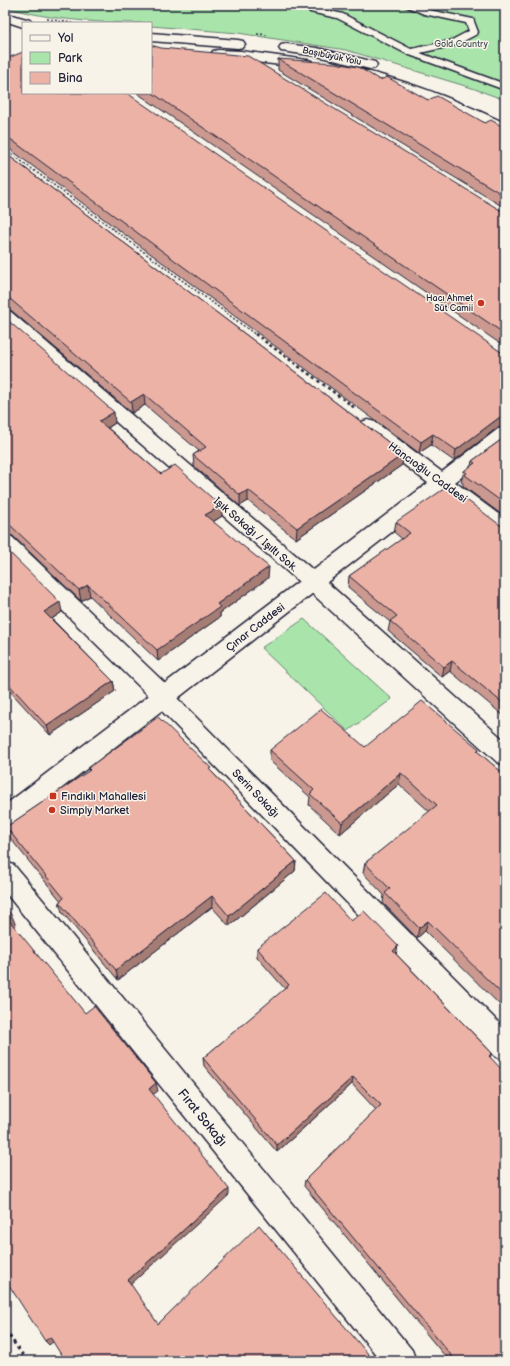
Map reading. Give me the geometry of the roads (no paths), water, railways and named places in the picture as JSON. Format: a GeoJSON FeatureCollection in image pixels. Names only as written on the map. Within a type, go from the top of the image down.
{"type":"FeatureCollection","features":[{"type":"Feature","properties":{"kind":"street"},"geometry":{"type":"LineString","coordinates":[[5,17],[22,22]]}},
{"type":"Feature","properties":{"kind":"street"},"geometry":{"type":"LineString","coordinates":[[5,30],[22,34]]}},
{"type":"Feature","properties":{"kind":"street","name":"Başıbüyük Yolu"},"geometry":{"type":"LineString","coordinates":[[152,37],[317,52],[384,68],[471,98]]}},
{"type":"Feature","properties":{"kind":"street","name":"Başıbüyük Yolu"},"geometry":{"type":"LineString","coordinates":[[152,50],[241,55],[319,65],[361,73],[424,93],[505,129]]}},
{"type":"Feature","properties":{"kind":"street"},"geometry":{"type":"LineString","coordinates":[[241,55],[271,74]]}},
{"type":"Feature","properties":{"kind":"street","name":"Işık Sokağı / Işıltı Sok."},"geometry":{"type":"LineString","coordinates":[[5,316],[313,582],[505,755]]}},
{"type":"Feature","properties":{"kind":"street","name":"Hancıoğlu Caddesi"},"geometry":{"type":"LineString","coordinates":[[357,414],[442,483],[505,530]]}},
{"type":"Feature","properties":{"kind":"street","name":"Çınar Caddesi"},"geometry":{"type":"LineString","coordinates":[[5,819],[505,434]]}},
{"type":"Feature","properties":{"kind":"street","name":"Serin Sokağı"},"geometry":{"type":"LineString","coordinates":[[5,542],[164,696],[163,698],[505,1048]]}},
{"type":"Feature","properties":{"kind":"street","name":"Fırat Sokağı"},"geometry":{"type":"LineString","coordinates":[[5,873],[401,1361]]}},
{"type":"Feature","properties":{"kind":"lane"},"geometry":{"type":"LineString","coordinates":[[407,5],[427,12],[470,21],[474,32],[453,43],[410,52]]}},
{"type":"Feature","properties":{"kind":"lane"},"geometry":{"type":"LineString","coordinates":[[313,10],[340,16],[410,52],[505,87]]}},
{"type":"Feature","properties":{"kind":"place","name":"Hacı Ahmet Süt Camii"},"geometry":{"type":"Point","coordinates":[481,303]}},
{"type":"Feature","properties":{"kind":"place","name":"Fındıklı Mahallesi"},"geometry":{"type":"Point","coordinates":[53,796]}},
{"type":"Feature","properties":{"kind":"place","name":"Simply Market"},"geometry":{"type":"Point","coordinates":[52,810]}},
{"type":"Feature","properties":{"kind":"park label","name":"Gold Country"},"geometry":{"type":"Point","coordinates":[461,44]}}]}
